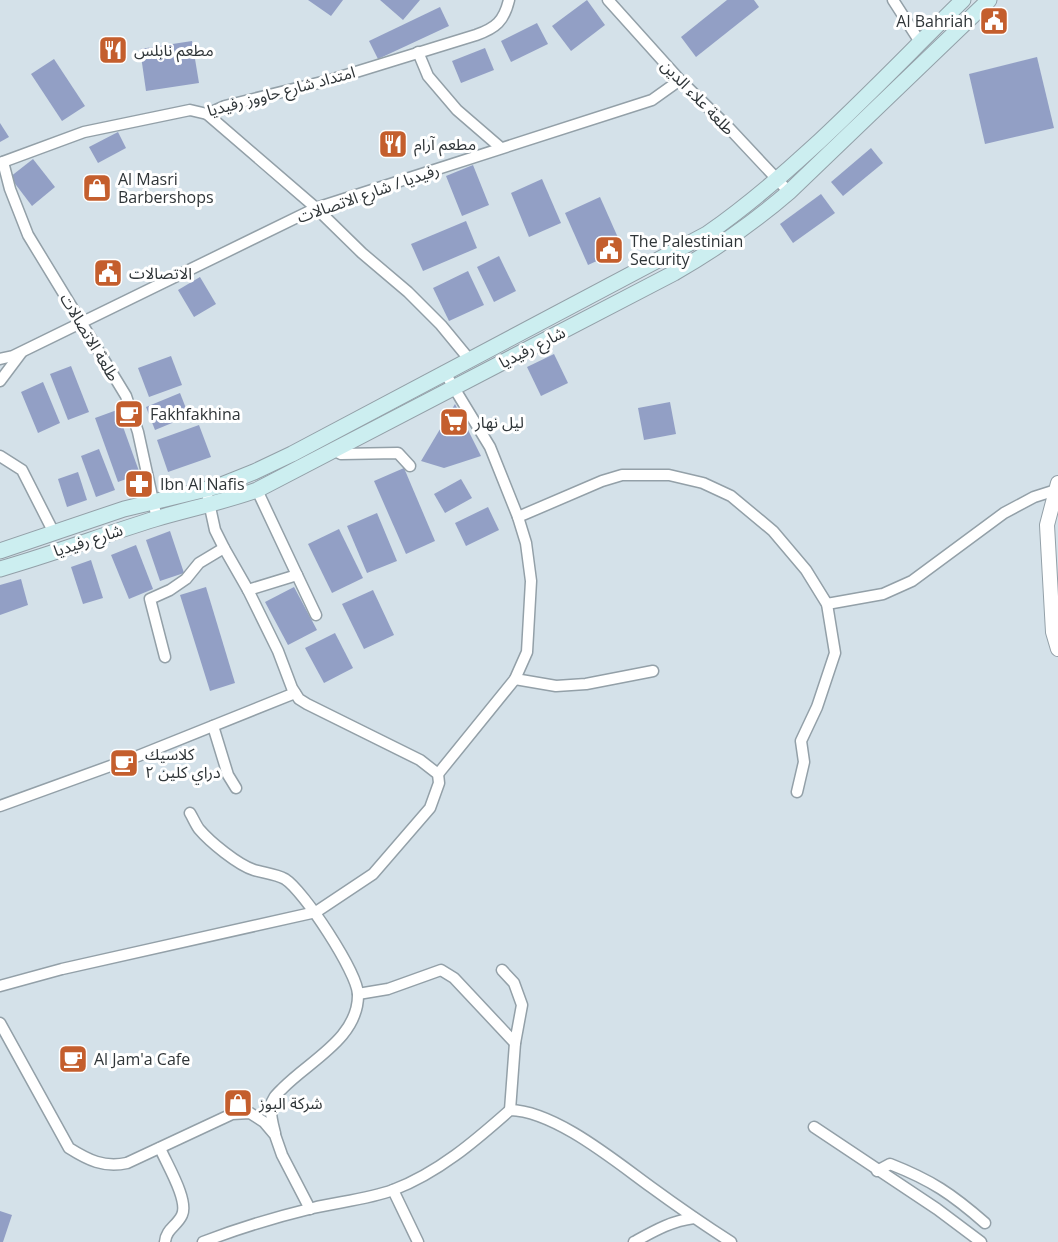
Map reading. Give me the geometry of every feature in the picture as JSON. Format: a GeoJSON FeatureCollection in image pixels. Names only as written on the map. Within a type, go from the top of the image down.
{"type":"FeatureCollection","features":[{"type":"Feature","properties":{"kind":"main road","name":"شارع رفيديا"},"geometry":{"type":"LineString","coordinates":[[0,551],[153,501],[207,489],[254,472],[707,234],[739,212],[777,179],[963,0]]}},
{"type":"Feature","properties":{"kind":"main road","name":"شارع رفيديا"},"geometry":{"type":"LineString","coordinates":[[0,570],[157,519],[209,506],[257,490],[718,248],[754,222],[789,192],[989,0]]}},
{"type":"Feature","properties":{"kind":"street","name":"امتداد شارع حاووز رفيديا"},"geometry":{"type":"LineString","coordinates":[[1,162],[84,132],[190,110],[207,114],[225,106],[330,80],[494,28],[503,19],[509,0]]}},
{"type":"Feature","properties":{"kind":"street","name":"طلعة علاء الدين"},"geometry":{"type":"LineString","coordinates":[[608,0],[680,80],[789,192]]}},
{"type":"Feature","properties":{"kind":"street"},"geometry":{"type":"LineString","coordinates":[[893,0],[920,42]]}},
{"type":"Feature","properties":{"kind":"street"},"geometry":{"type":"LineString","coordinates":[[418,52],[428,76],[457,110],[501,148]]}},
{"type":"Feature","properties":{"kind":"street","name":"رفيديا / شارع الاتصالات"},"geometry":{"type":"LineString","coordinates":[[0,358],[13,356],[316,208],[651,100],[680,80]]}},
{"type":"Feature","properties":{"kind":"street"},"geometry":{"type":"LineString","coordinates":[[207,114],[316,208],[362,253],[408,292],[441,325],[469,359]]}},
{"type":"Feature","properties":{"kind":"street","name":"طلعة الاتصالات"},"geometry":{"type":"LineString","coordinates":[[1,162],[28,235],[126,396],[138,432],[157,519]]}},
{"type":"Feature","properties":{"kind":"street"},"geometry":{"type":"LineString","coordinates":[[0,381],[23,351]]}},
{"type":"Feature","properties":{"kind":"street"},"geometry":{"type":"LineString","coordinates":[[0,986],[74,966],[316,912],[373,874],[430,808],[439,783],[438,774],[515,679],[527,652],[531,581],[526,543],[490,447],[445,372]]}},
{"type":"Feature","properties":{"kind":"street"},"geometry":{"type":"LineString","coordinates":[[335,451],[342,454],[398,453],[410,466]]}},
{"type":"Feature","properties":{"kind":"street"},"geometry":{"type":"LineString","coordinates":[[0,456],[22,470],[54,533]]}},
{"type":"Feature","properties":{"kind":"street"},"geometry":{"type":"LineString","coordinates":[[518,517],[602,481],[622,475],[669,474],[703,483],[731,496],[773,531],[806,570],[827,604],[835,653],[801,741],[804,762],[797,792]]}},
{"type":"Feature","properties":{"kind":"street"},"geometry":{"type":"LineString","coordinates":[[827,604],[883,594],[912,581],[1004,513],[1057,486]]}},
{"type":"Feature","properties":{"kind":"street"},"geometry":{"type":"LineString","coordinates":[[1057,486],[1047,525],[1053,632],[1058,649]]}},
{"type":"Feature","properties":{"kind":"street"},"geometry":{"type":"LineString","coordinates":[[207,489],[216,530],[278,651],[295,693],[308,704],[420,760],[438,774]]}},
{"type":"Feature","properties":{"kind":"street"},"geometry":{"type":"LineString","coordinates":[[257,490],[316,615]]}},
{"type":"Feature","properties":{"kind":"street"},"geometry":{"type":"LineString","coordinates":[[165,657],[150,599],[170,590],[186,579],[199,563],[224,548]]}},
{"type":"Feature","properties":{"kind":"street"},"geometry":{"type":"LineString","coordinates":[[248,590],[297,575]]}},
{"type":"Feature","properties":{"kind":"street"},"geometry":{"type":"LineString","coordinates":[[515,679],[556,686],[586,684],[653,670]]}},
{"type":"Feature","properties":{"kind":"street"},"geometry":{"type":"LineString","coordinates":[[0,806],[295,693]]}},
{"type":"Feature","properties":{"kind":"street"},"geometry":{"type":"LineString","coordinates":[[213,726],[228,775],[236,788]]}},
{"type":"Feature","properties":{"kind":"street"},"geometry":{"type":"LineString","coordinates":[[190,813],[199,829],[222,849],[251,869],[285,879],[302,895],[316,912],[354,981],[358,994],[354,1016],[346,1029],[325,1053],[291,1079],[273,1098],[271,1111],[275,1136],[282,1155],[310,1209]]}},
{"type":"Feature","properties":{"kind":"street"},"geometry":{"type":"LineString","coordinates":[[358,994],[388,989],[441,970],[454,978],[515,1043]]}},
{"type":"Feature","properties":{"kind":"street"},"geometry":{"type":"LineString","coordinates":[[203,1242],[234,1230],[310,1209],[393,1190],[444,1163],[510,1110],[515,1043],[522,1005],[514,983],[502,970]]}},
{"type":"Feature","properties":{"kind":"street"},"geometry":{"type":"LineString","coordinates":[[0,1023],[69,1148],[93,1162],[110,1166],[127,1163],[232,1114],[243,1112],[250,1113],[264,1122],[275,1136]]}},
{"type":"Feature","properties":{"kind":"street"},"geometry":{"type":"LineString","coordinates":[[510,1110],[524,1112],[556,1123],[585,1139],[731,1242]]}},
{"type":"Feature","properties":{"kind":"street"},"geometry":{"type":"LineString","coordinates":[[814,1127],[937,1209],[981,1242]]}},
{"type":"Feature","properties":{"kind":"street"},"geometry":{"type":"LineString","coordinates":[[160,1148],[184,1201],[183,1214],[166,1234],[165,1242]]}},
{"type":"Feature","properties":{"kind":"street"},"geometry":{"type":"LineString","coordinates":[[877,1171],[890,1164],[917,1174],[935,1183],[985,1223]]}},
{"type":"Feature","properties":{"kind":"street"},"geometry":{"type":"LineString","coordinates":[[393,1190],[418,1242]]}},
{"type":"Feature","properties":{"kind":"street"},"geometry":{"type":"LineString","coordinates":[[634,1242],[677,1220],[694,1218]]}},
{"type":"Feature","properties":{"kind":"building"},"geometry":{"type":"Polygon","coordinates":[[[308,0],[343,0],[331,16],[308,0]]]}},
{"type":"Feature","properties":{"kind":"building"},"geometry":{"type":"Polygon","coordinates":[[[380,0],[420,0],[403,20],[380,0]]]}},
{"type":"Feature","properties":{"kind":"building"},"geometry":{"type":"Polygon","coordinates":[[[587,0],[605,25],[571,51],[552,26],[587,0]]]}},
{"type":"Feature","properties":{"kind":"building"},"geometry":{"type":"Polygon","coordinates":[[[727,0],[754,0],[759,7],[696,57],[681,37],[727,0]]]}},
{"type":"Feature","properties":{"kind":"building"},"geometry":{"type":"Polygon","coordinates":[[[440,7],[449,26],[378,59],[369,41],[440,7]]]}},
{"type":"Feature","properties":{"kind":"building"},"geometry":{"type":"Polygon","coordinates":[[[537,23],[548,44],[511,62],[501,41],[537,23]]]}},
{"type":"Feature","properties":{"kind":"building"},"geometry":{"type":"Polygon","coordinates":[[[192,41],[199,83],[146,91],[140,49],[192,41]]]}},
{"type":"Feature","properties":{"kind":"building"},"geometry":{"type":"Polygon","coordinates":[[[485,48],[494,70],[461,83],[452,61],[485,48]]]}},
{"type":"Feature","properties":{"kind":"building"},"geometry":{"type":"Polygon","coordinates":[[[1037,57],[1054,128],[985,144],[969,74],[1037,57]]]}},
{"type":"Feature","properties":{"kind":"building"},"geometry":{"type":"Polygon","coordinates":[[[54,59],[85,106],[62,121],[31,74],[54,59]]]}},
{"type":"Feature","properties":{"kind":"building"},"geometry":{"type":"Polygon","coordinates":[[[0,123],[9,137],[0,142],[0,123]]]}},
{"type":"Feature","properties":{"kind":"building"},"geometry":{"type":"Polygon","coordinates":[[[118,132],[126,148],[98,163],[89,147],[118,132]]]}},
{"type":"Feature","properties":{"kind":"building"},"geometry":{"type":"Polygon","coordinates":[[[871,148],[883,163],[843,196],[831,182],[871,148]]]}},
{"type":"Feature","properties":{"kind":"building"},"geometry":{"type":"Polygon","coordinates":[[[33,159],[55,187],[32,206],[10,177],[33,159]]]}},
{"type":"Feature","properties":{"kind":"building"},"geometry":{"type":"Polygon","coordinates":[[[473,165],[489,205],[462,216],[446,176],[473,165]]]}},
{"type":"Feature","properties":{"kind":"building"},"geometry":{"type":"Polygon","coordinates":[[[542,179],[561,223],[529,237],[511,193],[542,179]]]}},
{"type":"Feature","properties":{"kind":"building"},"geometry":{"type":"Polygon","coordinates":[[[821,194],[835,213],[793,243],[780,224],[821,194]]]}},
{"type":"Feature","properties":{"kind":"building"},"geometry":{"type":"Polygon","coordinates":[[[600,197],[623,249],[588,265],[565,213],[600,197]]]}},
{"type":"Feature","properties":{"kind":"building"},"geometry":{"type":"Polygon","coordinates":[[[466,221],[477,248],[423,271],[411,244],[466,221]]]}},
{"type":"Feature","properties":{"kind":"building"},"geometry":{"type":"Polygon","coordinates":[[[499,256],[516,291],[494,302],[477,267],[499,256]]]}},
{"type":"Feature","properties":{"kind":"building"},"geometry":{"type":"Polygon","coordinates":[[[468,271],[484,305],[449,321],[433,288],[468,271]]]}},
{"type":"Feature","properties":{"kind":"building"},"geometry":{"type":"Polygon","coordinates":[[[200,277],[216,304],[194,317],[178,290],[200,277]]]}},
{"type":"Feature","properties":{"kind":"building"},"geometry":{"type":"Polygon","coordinates":[[[554,354],[568,383],[541,396],[527,367],[554,354]]]}},
{"type":"Feature","properties":{"kind":"building"},"geometry":{"type":"Polygon","coordinates":[[[171,356],[182,385],[149,397],[138,368],[171,356]]]}},
{"type":"Feature","properties":{"kind":"building"},"geometry":{"type":"Polygon","coordinates":[[[71,366],[89,412],[68,420],[50,374],[71,366]]]}},
{"type":"Feature","properties":{"kind":"building"},"geometry":{"type":"Polygon","coordinates":[[[43,382],[60,423],[38,433],[21,392],[43,382]]]}},
{"type":"Feature","properties":{"kind":"building"},"geometry":{"type":"Polygon","coordinates":[[[180,393],[189,416],[155,430],[146,407],[180,393]]]}},
{"type":"Feature","properties":{"kind":"building"},"geometry":{"type":"Polygon","coordinates":[[[670,402],[676,434],[644,440],[638,408],[670,402]]]}},
{"type":"Feature","properties":{"kind":"building","name":"ليل نهار"},"geometry":{"type":"Polygon","coordinates":[[[455,404],[481,456],[444,468],[421,461],[455,404]]]}},
{"type":"Feature","properties":{"kind":"building"},"geometry":{"type":"Polygon","coordinates":[[[117,410],[140,474],[118,482],[95,418],[117,410]]]}},
{"type":"Feature","properties":{"kind":"building"},"geometry":{"type":"Polygon","coordinates":[[[199,425],[211,457],[168,472],[157,440],[199,425]]]}},
{"type":"Feature","properties":{"kind":"building"},"geometry":{"type":"Polygon","coordinates":[[[99,449],[115,490],[96,497],[81,456],[99,449]]]}},
{"type":"Feature","properties":{"kind":"building"},"geometry":{"type":"Polygon","coordinates":[[[404,468],[435,541],[406,554],[374,481],[404,468]]]}},
{"type":"Feature","properties":{"kind":"building"},"geometry":{"type":"Polygon","coordinates":[[[78,472],[87,500],[67,507],[58,479],[78,472]]]}},
{"type":"Feature","properties":{"kind":"building"},"geometry":{"type":"Polygon","coordinates":[[[461,479],[472,498],[445,513],[434,494],[461,479]]]}},
{"type":"Feature","properties":{"kind":"building"},"geometry":{"type":"Polygon","coordinates":[[[488,507],[499,530],[466,546],[455,523],[488,507]]]}},
{"type":"Feature","properties":{"kind":"building"},"geometry":{"type":"Polygon","coordinates":[[[377,513],[397,561],[367,573],[347,526],[377,513]]]}},
{"type":"Feature","properties":{"kind":"building"},"geometry":{"type":"Polygon","coordinates":[[[339,529],[363,578],[332,593],[308,544],[339,529]]]}},
{"type":"Feature","properties":{"kind":"building"},"geometry":{"type":"Polygon","coordinates":[[[170,531],[184,573],[160,581],[146,540],[170,531]]]}},
{"type":"Feature","properties":{"kind":"building"},"geometry":{"type":"Polygon","coordinates":[[[136,545],[153,589],[129,599],[111,555],[136,545]]]}},
{"type":"Feature","properties":{"kind":"building"},"geometry":{"type":"Polygon","coordinates":[[[91,560],[103,598],[83,604],[71,567],[91,560]]]}},
{"type":"Feature","properties":{"kind":"building"},"geometry":{"type":"Polygon","coordinates":[[[21,579],[28,605],[0,615],[0,585],[21,579]]]}},
{"type":"Feature","properties":{"kind":"building"},"geometry":{"type":"Polygon","coordinates":[[[206,587],[235,683],[210,691],[180,595],[206,587]]]}},
{"type":"Feature","properties":{"kind":"building"},"geometry":{"type":"Polygon","coordinates":[[[294,587],[317,630],[288,645],[265,602],[294,587]]]}},
{"type":"Feature","properties":{"kind":"building"},"geometry":{"type":"Polygon","coordinates":[[[373,590],[394,635],[364,649],[342,604],[373,590]]]}},
{"type":"Feature","properties":{"kind":"building"},"geometry":{"type":"Polygon","coordinates":[[[335,633],[353,668],[324,683],[305,648],[335,633]]]}},
{"type":"Feature","properties":{"kind":"building"},"geometry":{"type":"Polygon","coordinates":[[[0,1211],[12,1215],[3,1242],[0,1242],[0,1211]]]}},
{"type":"Feature","properties":{"kind":"place","name":"Al Bahriah"},"geometry":{"type":"Point","coordinates":[994,21]}},
{"type":"Feature","properties":{"kind":"place","name":"مطعم نابلس"},"geometry":{"type":"Point","coordinates":[113,50]}},
{"type":"Feature","properties":{"kind":"place","name":"مطعم آرام"},"geometry":{"type":"Point","coordinates":[393,144]}},
{"type":"Feature","properties":{"kind":"place","name":"Al Masri Barbershops"},"geometry":{"type":"Point","coordinates":[97,188]}},
{"type":"Feature","properties":{"kind":"place","name":"The Palestinian Security"},"geometry":{"type":"Point","coordinates":[609,250]}},
{"type":"Feature","properties":{"kind":"place","name":"الاتصالات"},"geometry":{"type":"Point","coordinates":[108,273]}},
{"type":"Feature","properties":{"kind":"place","name":"Fakhfakhina"},"geometry":{"type":"Point","coordinates":[129,414]}},
{"type":"Feature","properties":{"kind":"place","name":"ليل نهار"},"geometry":{"type":"Point","coordinates":[454,422]}},
{"type":"Feature","properties":{"kind":"place","name":"Ibn Al Nafis"},"geometry":{"type":"Point","coordinates":[139,484]}},
{"type":"Feature","properties":{"kind":"place","name":"كلاسيك دراي كلين ٢"},"geometry":{"type":"Point","coordinates":[124,763]}},
{"type":"Feature","properties":{"kind":"place","name":"Al Jam'a Cafe"},"geometry":{"type":"Point","coordinates":[73,1059]}},
{"type":"Feature","properties":{"kind":"place","name":"شركة البوز"},"geometry":{"type":"Point","coordinates":[238,1103]}}]}
